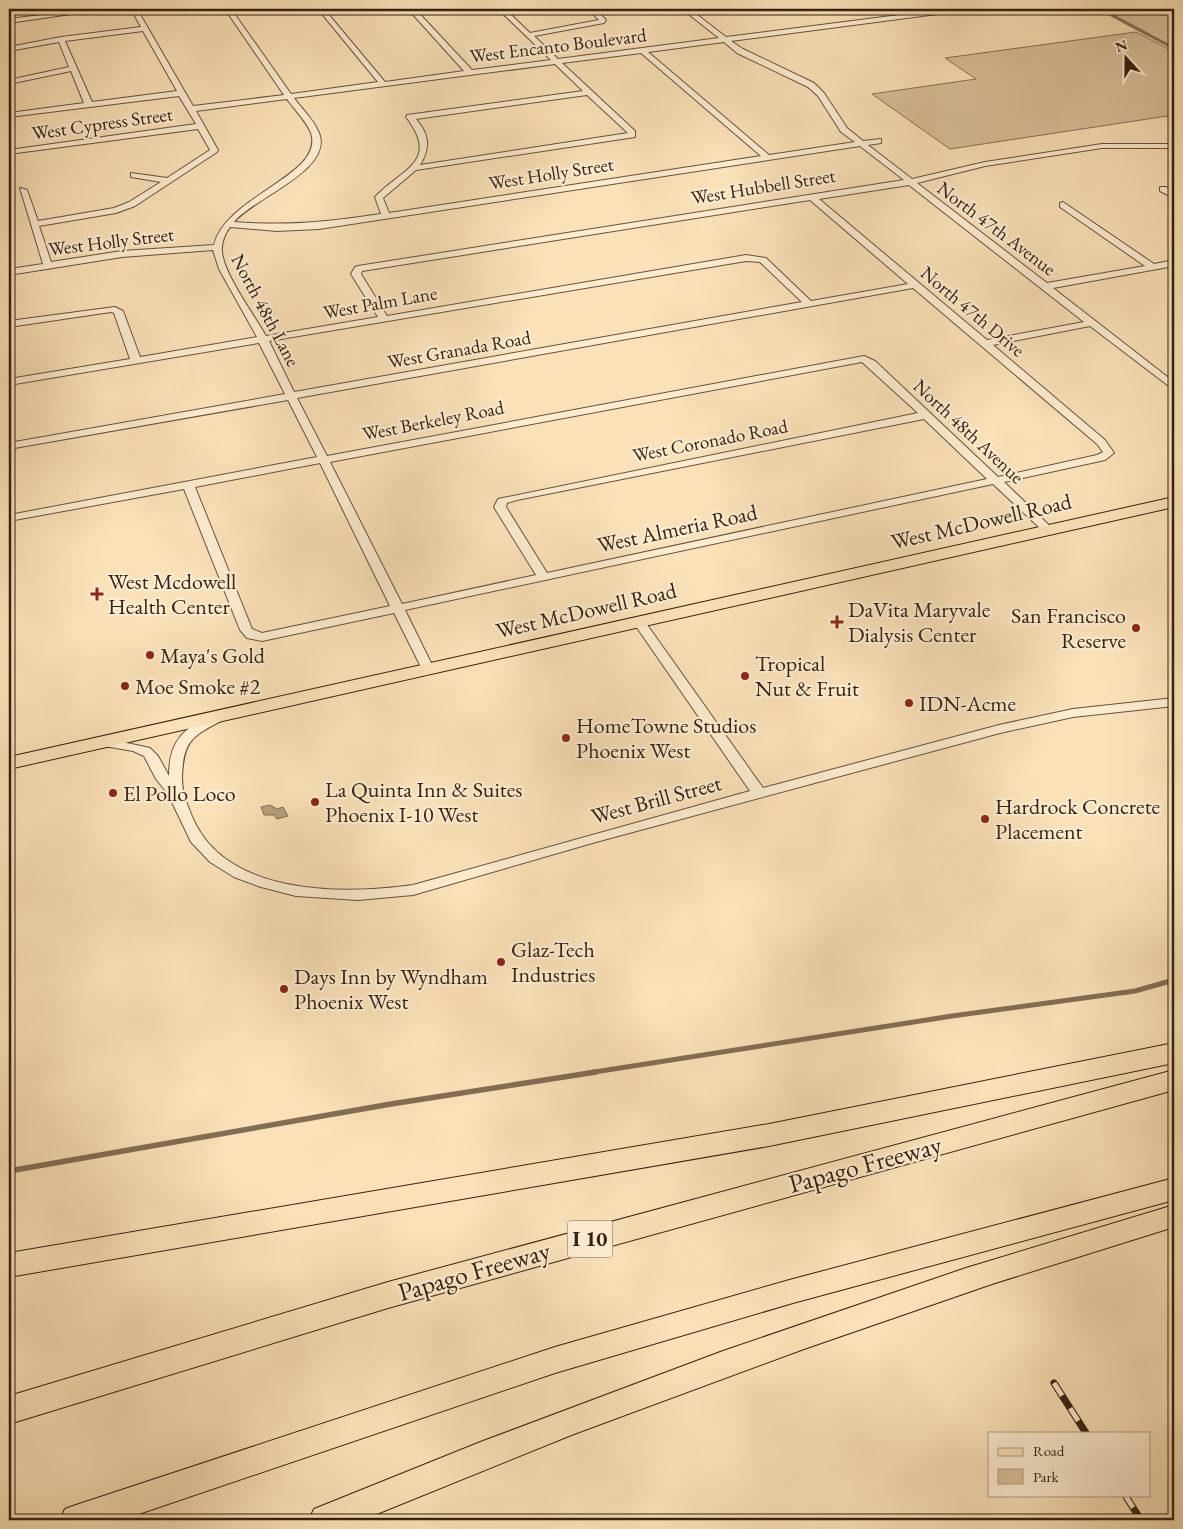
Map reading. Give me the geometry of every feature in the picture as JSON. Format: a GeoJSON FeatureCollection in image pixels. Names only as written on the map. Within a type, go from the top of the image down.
{"type":"FeatureCollection","features":[{"type":"Feature","properties":{"kind":"highway"},"geometry":{"type":"LineString","coordinates":[[9,1266],[778,1134],[1174,1054]]}},
{"type":"Feature","properties":{"kind":"highway","name":"Papago Freeway"},"geometry":{"type":"LineString","coordinates":[[9,1410],[388,1295],[1174,1080]]}},
{"type":"Feature","properties":{"kind":"highway"},"geometry":{"type":"LineString","coordinates":[[76,1520],[555,1360],[793,1292],[1174,1189]]}},
{"type":"Feature","properties":{"kind":"highway"},"geometry":{"type":"LineString","coordinates":[[324,1520],[456,1466],[689,1376],[967,1279],[1174,1216]]}},
{"type":"Feature","properties":{"kind":"main road","name":"West McDowell Road"},"geometry":{"type":"LineString","coordinates":[[9,763],[1174,502]]}},
{"type":"Feature","properties":{"kind":"street"},"geometry":{"type":"LineString","coordinates":[[9,21],[102,9]]}},
{"type":"Feature","properties":{"kind":"street"},"geometry":{"type":"LineString","coordinates":[[34,224],[89,216],[129,207],[214,150],[134,9]]}},
{"type":"Feature","properties":{"kind":"street","name":"North 48th Lane"},"geometry":{"type":"LineString","coordinates":[[228,9],[316,137],[318,148],[316,156],[304,168],[249,205],[228,224],[218,238],[217,247],[222,264],[291,396],[428,669]]}},
{"type":"Feature","properties":{"kind":"street"},"geometry":{"type":"LineString","coordinates":[[321,9],[383,84]]}},
{"type":"Feature","properties":{"kind":"street"},"geometry":{"type":"LineString","coordinates":[[411,9],[470,72]]}},
{"type":"Feature","properties":{"kind":"street"},"geometry":{"type":"LineString","coordinates":[[414,168],[632,135],[501,9]]}},
{"type":"Feature","properties":{"kind":"street"},"geometry":{"type":"LineString","coordinates":[[528,35],[604,21],[591,9]]}},
{"type":"Feature","properties":{"kind":"street"},"geometry":{"type":"LineString","coordinates":[[688,11],[725,9]]}},
{"type":"Feature","properties":{"kind":"street","name":"West Encanto Boulevard"},"geometry":{"type":"LineString","coordinates":[[191,109],[960,9]]}},
{"type":"Feature","properties":{"kind":"street","name":"North 47th Avenue"},"geometry":{"type":"LineString","coordinates":[[688,11],[746,54],[811,85],[824,99],[839,126],[1047,286],[1174,387]]}},
{"type":"Feature","properties":{"kind":"street"},"geometry":{"type":"LineString","coordinates":[[9,49],[61,39],[146,29]]}},
{"type":"Feature","properties":{"kind":"street"},"geometry":{"type":"LineString","coordinates":[[61,39],[90,105]]}},
{"type":"Feature","properties":{"kind":"street"},"geometry":{"type":"LineString","coordinates":[[642,50],[768,158]]}},
{"type":"Feature","properties":{"kind":"street"},"geometry":{"type":"LineString","coordinates":[[9,82],[73,68]]}},
{"type":"Feature","properties":{"kind":"street"},"geometry":{"type":"LineString","coordinates":[[795,87],[811,85]]}},
{"type":"Feature","properties":{"kind":"street"},"geometry":{"type":"LineString","coordinates":[[386,216],[379,202],[379,197],[407,176],[414,168],[424,144],[423,135],[410,117],[589,92]]}},
{"type":"Feature","properties":{"kind":"street"},"geometry":{"type":"LineString","coordinates":[[9,115],[182,93]]}},
{"type":"Feature","properties":{"kind":"street","name":"West Cypress Street"},"geometry":{"type":"LineString","coordinates":[[9,152],[200,126]]}},
{"type":"Feature","properties":{"kind":"street"},"geometry":{"type":"LineString","coordinates":[[530,141],[538,150]]}},
{"type":"Feature","properties":{"kind":"street","name":"West Holly Street"},"geometry":{"type":"LineString","coordinates":[[228,224],[289,228],[386,216],[878,141]]}},
{"type":"Feature","properties":{"kind":"street","name":"West Hubbell Street"},"geometry":{"type":"LineString","coordinates":[[384,319],[356,274],[358,269],[910,182],[985,164],[1102,146],[1174,146]]}},
{"type":"Feature","properties":{"kind":"street"},"geometry":{"type":"LineString","coordinates":[[134,175],[169,181]]}},
{"type":"Feature","properties":{"kind":"street"},"geometry":{"type":"LineString","coordinates":[[1163,188],[1174,196]]}},
{"type":"Feature","properties":{"kind":"street"},"geometry":{"type":"LineString","coordinates":[[23,190],[48,266]]}},
{"type":"Feature","properties":{"kind":"street","name":"North 47th Drive"},"geometry":{"type":"LineString","coordinates":[[811,197],[1101,442],[1109,453]]}},
{"type":"Feature","properties":{"kind":"street"},"geometry":{"type":"LineString","coordinates":[[1063,205],[1153,267]]}},
{"type":"Feature","properties":{"kind":"street","name":"West Holly Street"},"geometry":{"type":"LineString","coordinates":[[9,272],[122,254],[217,247]]}},
{"type":"Feature","properties":{"kind":"street","name":"West Palm Lane"},"geometry":{"type":"LineString","coordinates":[[9,382],[756,258],[764,260],[810,305]]}},
{"type":"Feature","properties":{"kind":"street"},"geometry":{"type":"LineString","coordinates":[[1047,286],[1174,263]]}},
{"type":"Feature","properties":{"kind":"street","name":"West Granada Road"},"geometry":{"type":"LineString","coordinates":[[9,446],[916,285]]}},
{"type":"Feature","properties":{"kind":"street"},"geometry":{"type":"LineString","coordinates":[[9,324],[112,308],[118,311],[136,360]]}},
{"type":"Feature","properties":{"kind":"street"},"geometry":{"type":"LineString","coordinates":[[984,344],[1092,323]]}},
{"type":"Feature","properties":{"kind":"street","name":"North 48th Avenue"},"geometry":{"type":"LineString","coordinates":[[864,359],[871,362],[1048,530]]}},
{"type":"Feature","properties":{"kind":"street","name":"West Berkeley Road"},"geometry":{"type":"LineString","coordinates":[[9,518],[864,359]]}},
{"type":"Feature","properties":{"kind":"street","name":"West Coronado Road"},"geometry":{"type":"LineString","coordinates":[[502,502],[514,497],[926,415]]}},
{"type":"Feature","properties":{"kind":"street","name":"West Almeria Road"},"geometry":{"type":"LineString","coordinates":[[188,484],[246,630],[252,636],[262,637],[1102,458],[1109,453]]}},
{"type":"Feature","properties":{"kind":"street"},"geometry":{"type":"LineString","coordinates":[[502,502],[500,507],[544,578]]}},
{"type":"Feature","properties":{"kind":"street"},"geometry":{"type":"LineString","coordinates":[[639,622],[759,793]]}},
{"type":"Feature","properties":{"kind":"street","name":"West Brill Street"},"geometry":{"type":"LineString","coordinates":[[175,794],[183,816],[197,840],[213,858],[232,870],[258,881],[314,893],[355,896],[385,895],[413,890],[759,793],[992,731],[1064,715],[1174,702]]}},
{"type":"Feature","properties":{"kind":"street"},"geometry":{"type":"LineString","coordinates":[[175,794],[178,745],[183,737],[192,730],[219,716]]}},
{"type":"Feature","properties":{"kind":"street"},"geometry":{"type":"LineString","coordinates":[[104,742],[147,752],[175,794]]}},
{"type":"Feature","properties":{"kind":"green space"},"geometry":{"type":"Polygon","coordinates":[[[1098,9],[1174,9],[1174,50],[1098,9]]]}},
{"type":"Feature","properties":{"kind":"green space"},"geometry":{"type":"Polygon","coordinates":[[[1136,32],[1174,52],[1174,115],[950,149],[872,94],[976,79],[945,58],[1136,32]]]}},
{"type":"Feature","properties":{"kind":"shaded area"},"geometry":{"type":"Polygon","coordinates":[[[270,805],[277,809],[283,807],[288,816],[277,819],[274,815],[264,815],[261,807],[270,805]]]}},
{"type":"Feature","properties":{"kind":"waterway"},"geometry":{"type":"LineString","coordinates":[[1101,9],[1174,48]]}},
{"type":"Feature","properties":{"kind":"waterway"},"geometry":{"type":"LineString","coordinates":[[588,1073],[952,1016],[1135,991],[1174,980]]}},
{"type":"Feature","properties":{"kind":"waterway"},"geometry":{"type":"LineString","coordinates":[[9,1171],[391,1104],[596,1072]]}},
{"type":"Feature","properties":{"kind":"railway"},"geometry":{"type":"LineString","coordinates":[[1054,1383],[1085,1432]]}},
{"type":"Feature","properties":{"kind":"railway"},"geometry":{"type":"LineString","coordinates":[[1126,1496],[1141,1520]]}},
{"type":"Feature","properties":{"kind":"place","name":"West Mcdowell Health Center"},"geometry":{"type":"Point","coordinates":[97,594]}},
{"type":"Feature","properties":{"kind":"place","name":"DaVita Maryvale Dialysis Center"},"geometry":{"type":"Point","coordinates":[837,622]}},
{"type":"Feature","properties":{"kind":"place","name":"San Francisco Reserve"},"geometry":{"type":"Point","coordinates":[1136,628]}},
{"type":"Feature","properties":{"kind":"place","name":"Maya's Gold"},"geometry":{"type":"Point","coordinates":[150,655]}},
{"type":"Feature","properties":{"kind":"place","name":"Tropical Nut & Fruit"},"geometry":{"type":"Point","coordinates":[745,676]}},
{"type":"Feature","properties":{"kind":"place","name":"Moe Smoke #2"},"geometry":{"type":"Point","coordinates":[125,686]}},
{"type":"Feature","properties":{"kind":"place","name":"IDN-Acme"},"geometry":{"type":"Point","coordinates":[909,703]}},
{"type":"Feature","properties":{"kind":"place","name":"HomeTowne Studios Phoenix West"},"geometry":{"type":"Point","coordinates":[566,738]}},
{"type":"Feature","properties":{"kind":"place","name":"El Pollo Loco"},"geometry":{"type":"Point","coordinates":[113,793]}},
{"type":"Feature","properties":{"kind":"place","name":"La Quinta Inn & Suites Phoenix I-10 West"},"geometry":{"type":"Point","coordinates":[315,802]}},
{"type":"Feature","properties":{"kind":"place","name":"Hardrock Concrete Placement"},"geometry":{"type":"Point","coordinates":[985,819]}},
{"type":"Feature","properties":{"kind":"place","name":"Glaz-Tech Industries"},"geometry":{"type":"Point","coordinates":[501,962]}},
{"type":"Feature","properties":{"kind":"place","name":"Days Inn by Wyndham Phoenix West"},"geometry":{"type":"Point","coordinates":[284,989]}}]}
